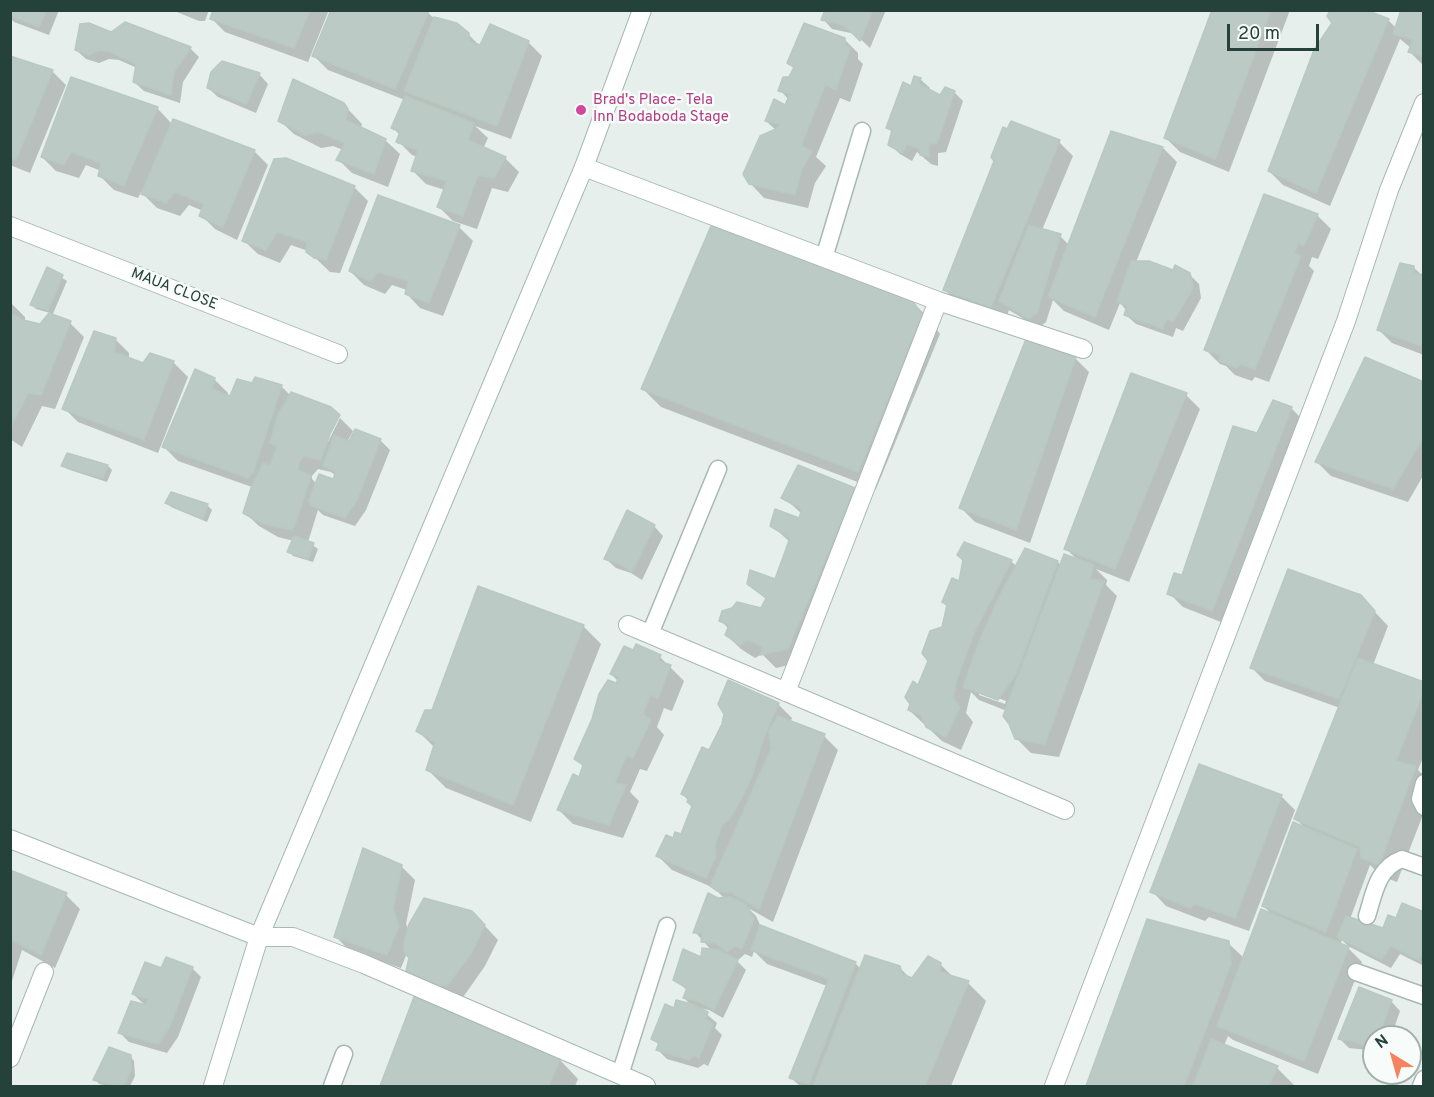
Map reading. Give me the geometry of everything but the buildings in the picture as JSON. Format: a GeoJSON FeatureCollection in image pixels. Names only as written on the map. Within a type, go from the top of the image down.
{"type":"FeatureCollection","features":[{"type":"Feature","properties":{"kind":"street"},"geometry":{"type":"LineString","coordinates":[[213,1086],[259,937],[584,167],[642,10]]}},
{"type":"Feature","properties":{"kind":"street"},"geometry":{"type":"LineString","coordinates":[[1054,1086],[1346,321],[1389,190],[1424,104]]}},
{"type":"Feature","properties":{"kind":"street"},"geometry":{"type":"LineString","coordinates":[[584,167],[938,301],[1083,349]]}},
{"type":"Feature","properties":{"kind":"street","name":"MAUA CLOSE"},"geometry":{"type":"LineString","coordinates":[[10,226],[338,354]]}},
{"type":"Feature","properties":{"kind":"street"},"geometry":{"type":"LineString","coordinates":[[786,692],[938,301]]}},
{"type":"Feature","properties":{"kind":"street"},"geometry":{"type":"LineString","coordinates":[[628,625],[1065,810]]}},
{"type":"Feature","properties":{"kind":"street"},"geometry":{"type":"LineString","coordinates":[[10,839],[259,937],[293,937],[364,964],[646,1086]]}},
{"type":"Feature","properties":{"kind":"street"},"geometry":{"type":"LineString","coordinates":[[10,1058],[44,972]]}},
{"type":"Feature","properties":{"kind":"lane"},"geometry":{"type":"LineString","coordinates":[[824,258],[862,131]]}},
{"type":"Feature","properties":{"kind":"lane"},"geometry":{"type":"LineString","coordinates":[[650,634],[718,469]]}},
{"type":"Feature","properties":{"kind":"lane"},"geometry":{"type":"LineString","coordinates":[[1424,783],[1420,799],[1424,807]]}},
{"type":"Feature","properties":{"kind":"lane"},"geometry":{"type":"LineString","coordinates":[[1367,916],[1383,871],[1392,863],[1402,859],[1424,867]]}},
{"type":"Feature","properties":{"kind":"lane"},"geometry":{"type":"LineString","coordinates":[[620,1075],[667,926]]}},
{"type":"Feature","properties":{"kind":"lane"},"geometry":{"type":"LineString","coordinates":[[1356,972],[1424,996]]}},
{"type":"Feature","properties":{"kind":"lane"},"geometry":{"type":"LineString","coordinates":[[332,1086],[344,1054]]}},
{"type":"Feature","properties":{"kind":"lane"},"geometry":{"type":"LineString","coordinates":[[1421,1086],[1424,1079]]}},
{"type":"Feature","properties":{"kind":"place","name":"Brad's Place- Tela Inn Bodaboda Stage"},"geometry":{"type":"Point","coordinates":[581,110]}}]}
